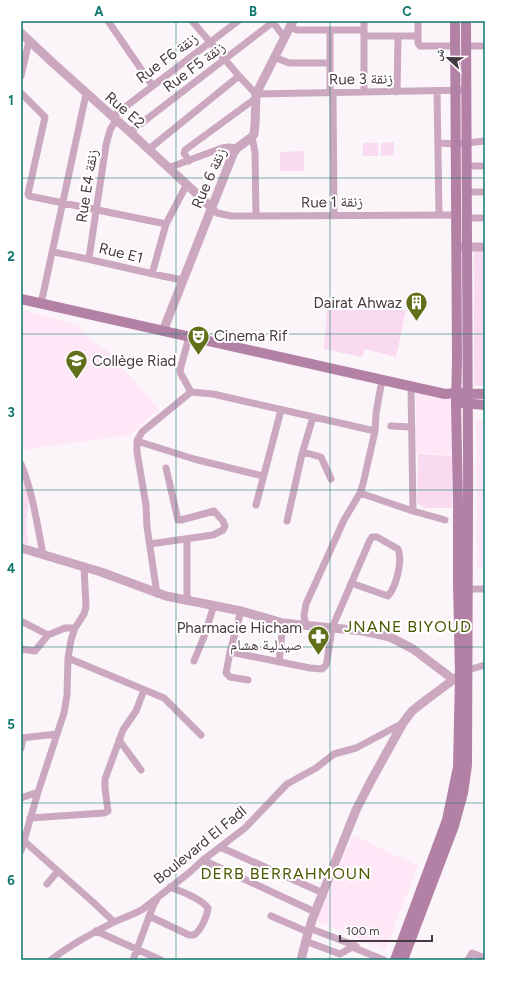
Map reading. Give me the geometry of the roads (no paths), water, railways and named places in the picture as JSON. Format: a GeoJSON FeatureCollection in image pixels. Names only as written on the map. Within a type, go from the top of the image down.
{"type":"FeatureCollection","features":[{"type":"Feature","properties":{"kind":"main road"},"geometry":{"type":"LineString","coordinates":[[403,960],[454,826],[463,793],[467,765],[461,675],[458,583],[455,21]]}},
{"type":"Feature","properties":{"kind":"main road"},"geometry":{"type":"LineString","coordinates":[[395,960],[448,820],[458,767],[461,675],[468,589],[468,142],[466,21]]}},
{"type":"Feature","properties":{"kind":"main road"},"geometry":{"type":"LineString","coordinates":[[21,299],[485,404]]}},
{"type":"Feature","properties":{"kind":"main road"},"geometry":{"type":"LineString","coordinates":[[468,399],[485,394]]}},
{"type":"Feature","properties":{"kind":"street"},"geometry":{"type":"LineString","coordinates":[[108,21],[152,85]]}},
{"type":"Feature","properties":{"kind":"street"},"geometry":{"type":"LineString","coordinates":[[192,21],[256,96]]}},
{"type":"Feature","properties":{"kind":"street","name":"Rue F6 زنقة"},"geometry":{"type":"LineString","coordinates":[[114,118],[152,85],[209,42],[228,24],[238,21]]}},
{"type":"Feature","properties":{"kind":"street"},"geometry":{"type":"LineString","coordinates":[[364,21],[364,92]]}},
{"type":"Feature","properties":{"kind":"street"},"geometry":{"type":"LineString","coordinates":[[418,21],[419,45],[421,47],[455,46]]}},
{"type":"Feature","properties":{"kind":"street"},"geometry":{"type":"LineString","coordinates":[[273,22],[284,37]]}},
{"type":"Feature","properties":{"kind":"street","name":"Rue F5 زنقة"},"geometry":{"type":"LineString","coordinates":[[130,132],[273,22]]}},
{"type":"Feature","properties":{"kind":"street"},"geometry":{"type":"LineString","coordinates":[[256,216],[255,152],[252,137],[255,126],[256,96],[291,24],[298,30],[330,30],[398,36],[418,36]]}},
{"type":"Feature","properties":{"kind":"street"},"geometry":{"type":"LineString","coordinates":[[330,30],[334,215]]}},
{"type":"Feature","properties":{"kind":"street","name":"Rue E2"},"geometry":{"type":"LineString","coordinates":[[21,33],[211,207]]}},
{"type":"Feature","properties":{"kind":"street"},"geometry":{"type":"LineString","coordinates":[[397,92],[398,36]]}},
{"type":"Feature","properties":{"kind":"street"},"geometry":{"type":"LineString","coordinates":[[21,76],[29,41]]}},
{"type":"Feature","properties":{"kind":"street"},"geometry":{"type":"LineString","coordinates":[[466,46],[485,46]]}},
{"type":"Feature","properties":{"kind":"street"},"geometry":{"type":"LineString","coordinates":[[274,57],[289,62],[330,63]]}},
{"type":"Feature","properties":{"kind":"street"},"geometry":{"type":"LineString","coordinates":[[149,149],[239,76]]}},
{"type":"Feature","properties":{"kind":"street","name":"Rue 3 زنقة"},"geometry":{"type":"LineString","coordinates":[[256,96],[467,90]]}},
{"type":"Feature","properties":{"kind":"street"},"geometry":{"type":"LineString","coordinates":[[438,91],[438,214]]}},
{"type":"Feature","properties":{"kind":"street"},"geometry":{"type":"LineString","coordinates":[[21,93],[46,117],[28,196],[166,224]]}},
{"type":"Feature","properties":{"kind":"street"},"geometry":{"type":"LineString","coordinates":[[41,304],[86,94]]}},
{"type":"Feature","properties":{"kind":"street"},"geometry":{"type":"LineString","coordinates":[[189,161],[184,154],[184,150],[256,96]]}},
{"type":"Feature","properties":{"kind":"street","name":"Rue E4 زنقة"},"geometry":{"type":"LineString","coordinates":[[89,258],[108,136],[114,118]]}},
{"type":"Feature","properties":{"kind":"street","name":"Rue 6 زنقة"},"geometry":{"type":"LineString","coordinates":[[163,331],[233,154],[237,148],[252,137]]}},
{"type":"Feature","properties":{"kind":"street"},"geometry":{"type":"LineString","coordinates":[[438,143],[456,144],[485,141]]}},
{"type":"Feature","properties":{"kind":"street"},"geometry":{"type":"LineString","coordinates":[[168,168],[222,148],[237,148]]}},
{"type":"Feature","properties":{"kind":"street"},"geometry":{"type":"LineString","coordinates":[[468,166],[485,166]]}},
{"type":"Feature","properties":{"kind":"street"},"geometry":{"type":"LineString","coordinates":[[152,274],[166,224],[187,184]]}},
{"type":"Feature","properties":{"kind":"street"},"geometry":{"type":"LineString","coordinates":[[468,192],[485,192]]}},
{"type":"Feature","properties":{"kind":"street","name":"Rue 1 زنقة"},"geometry":{"type":"LineString","coordinates":[[211,207],[217,213],[223,215],[256,216],[456,214]]}},
{"type":"Feature","properties":{"kind":"street"},"geometry":{"type":"LineString","coordinates":[[467,218],[485,218]]}},
{"type":"Feature","properties":{"kind":"street"},"geometry":{"type":"LineString","coordinates":[[456,247],[485,247]]}},
{"type":"Feature","properties":{"kind":"street","name":"Rue E1"},"geometry":{"type":"LineString","coordinates":[[53,252],[89,258],[152,274],[183,280]]}},
{"type":"Feature","properties":{"kind":"street"},"geometry":{"type":"LineString","coordinates":[[189,337],[180,370],[191,392]]}},
{"type":"Feature","properties":{"kind":"street"},"geometry":{"type":"LineString","coordinates":[[306,626],[304,616],[306,604],[346,517],[360,493],[375,432],[376,413],[382,380]]}},
{"type":"Feature","properties":{"kind":"street"},"geometry":{"type":"LineString","coordinates":[[410,386],[413,511]]}},
{"type":"Feature","properties":{"kind":"street"},"geometry":{"type":"LineString","coordinates":[[157,594],[147,527],[146,506],[137,452],[137,441],[142,432],[191,392],[213,394],[375,432]]}},
{"type":"Feature","properties":{"kind":"street"},"geometry":{"type":"LineString","coordinates":[[256,505],[281,410]]}},
{"type":"Feature","properties":{"kind":"street"},"geometry":{"type":"LineString","coordinates":[[287,521],[303,452],[313,417]]}},
{"type":"Feature","properties":{"kind":"street"},"geometry":{"type":"LineString","coordinates":[[391,426],[411,427]]}},
{"type":"Feature","properties":{"kind":"street"},"geometry":{"type":"LineString","coordinates":[[137,441],[194,459],[263,476]]}},
{"type":"Feature","properties":{"kind":"street"},"geometry":{"type":"LineString","coordinates":[[303,452],[320,457],[331,479]]}},
{"type":"Feature","properties":{"kind":"street"},"geometry":{"type":"LineString","coordinates":[[21,464],[32,498],[43,554]]}},
{"type":"Feature","properties":{"kind":"street"},"geometry":{"type":"LineString","coordinates":[[150,544],[213,535],[225,528],[225,524],[214,511],[178,520],[166,468]]}},
{"type":"Feature","properties":{"kind":"street"},"geometry":{"type":"LineString","coordinates":[[360,493],[413,511],[446,520]]}},
{"type":"Feature","properties":{"kind":"street"},"geometry":{"type":"LineString","coordinates":[[230,652],[322,669],[326,665],[327,661],[332,628],[351,583],[372,537],[377,537],[398,549],[398,574],[388,596],[351,583]]}},
{"type":"Feature","properties":{"kind":"street"},"geometry":{"type":"LineString","coordinates":[[187,539],[188,601]]}},
{"type":"Feature","properties":{"kind":"street"},"geometry":{"type":"LineString","coordinates":[[21,548],[84,566],[157,594],[214,605],[283,623],[363,631],[390,637],[461,675]]}},
{"type":"Feature","properties":{"kind":"street"},"geometry":{"type":"LineString","coordinates":[[21,851],[38,792],[64,713],[67,695],[68,658],[71,640],[75,628],[86,612],[84,566]]}},
{"type":"Feature","properties":{"kind":"street"},"geometry":{"type":"LineString","coordinates":[[468,589],[485,588]]}},
{"type":"Feature","properties":{"kind":"street"},"geometry":{"type":"LineString","coordinates":[[194,661],[205,634],[214,605]]}},
{"type":"Feature","properties":{"kind":"street"},"geometry":{"type":"LineString","coordinates":[[240,611],[226,669],[230,677],[248,680]]}},
{"type":"Feature","properties":{"kind":"street"},"geometry":{"type":"LineString","coordinates":[[21,621],[48,635]]}},
{"type":"Feature","properties":{"kind":"street"},"geometry":{"type":"LineString","coordinates":[[279,662],[283,623]]}},
{"type":"Feature","properties":{"kind":"street"},"geometry":{"type":"LineString","coordinates":[[21,649],[35,650],[48,635],[65,628],[75,628]]}},
{"type":"Feature","properties":{"kind":"street"},"geometry":{"type":"LineString","coordinates":[[68,658],[166,699],[200,735]]}},
{"type":"Feature","properties":{"kind":"street"},"geometry":{"type":"LineString","coordinates":[[301,960],[305,941],[315,912],[360,800],[403,723],[416,707],[461,675],[485,664]]}},
{"type":"Feature","properties":{"kind":"street"},"geometry":{"type":"LineString","coordinates":[[30,818],[107,813],[109,809],[105,782],[123,730],[136,711],[144,690]]}},
{"type":"Feature","properties":{"kind":"street","name":"Boulevard El Fadl"},"geometry":{"type":"LineString","coordinates":[[51,960],[73,944],[96,931],[136,913],[245,828],[284,786],[316,768],[334,754],[351,750],[366,744],[403,723]]}},
{"type":"Feature","properties":{"kind":"street"},"geometry":{"type":"LineString","coordinates":[[21,748],[22,738],[57,734]]}},
{"type":"Feature","properties":{"kind":"street"},"geometry":{"type":"LineString","coordinates":[[119,740],[141,770]]}},
{"type":"Feature","properties":{"kind":"street"},"geometry":{"type":"LineString","coordinates":[[21,798],[38,792]]}},
{"type":"Feature","properties":{"kind":"street"},"geometry":{"type":"LineString","coordinates":[[24,841],[114,922]]}},
{"type":"Feature","properties":{"kind":"street"},"geometry":{"type":"LineString","coordinates":[[220,847],[323,893]]}},
{"type":"Feature","properties":{"kind":"street"},"geometry":{"type":"LineString","coordinates":[[203,860],[315,912]]}},
{"type":"Feature","properties":{"kind":"street"},"geometry":{"type":"LineString","coordinates":[[47,884],[58,871]]}},
{"type":"Feature","properties":{"kind":"street"},"geometry":{"type":"LineString","coordinates":[[149,916],[189,934],[194,935],[198,932],[208,912],[207,906],[170,887]]}},
{"type":"Feature","properties":{"kind":"street"},"geometry":{"type":"LineString","coordinates":[[133,960],[158,896]]}},
{"type":"Feature","properties":{"kind":"street"},"geometry":{"type":"LineString","coordinates":[[271,916],[389,960]]}},
{"type":"Feature","properties":{"kind":"street"},"geometry":{"type":"LineString","coordinates":[[96,931],[161,960]]}},
{"type":"Feature","properties":{"kind":"street"},"geometry":{"type":"LineString","coordinates":[[305,941],[340,954],[352,947],[384,960]]}},
{"type":"Feature","properties":{"kind":"street"},"geometry":{"type":"LineString","coordinates":[[468,960],[472,953],[485,958]]}},
{"type":"Feature","properties":{"kind":"place","name":"Dairat Ahwaz"},"geometry":{"type":"Point","coordinates":[417,322]}},
{"type":"Feature","properties":{"kind":"place","name":"Cinema Rif"},"geometry":{"type":"Point","coordinates":[198,356]}},
{"type":"Feature","properties":{"kind":"place","name":"Collège Riad"},"geometry":{"type":"Point","coordinates":[77,380]}},
{"type":"Feature","properties":{"kind":"place","name":"Pharmacie Hicham صيدلية هشام"},"geometry":{"type":"Point","coordinates":[318,656]}},
{"type":"Feature","properties":{"kind":"district","name":"JNANE BIYOUD"},"geometry":{"type":"Point","coordinates":[408,626]}},
{"type":"Feature","properties":{"kind":"district","name":"DERB BERRAHMOUN"},"geometry":{"type":"Point","coordinates":[286,873]}}]}
